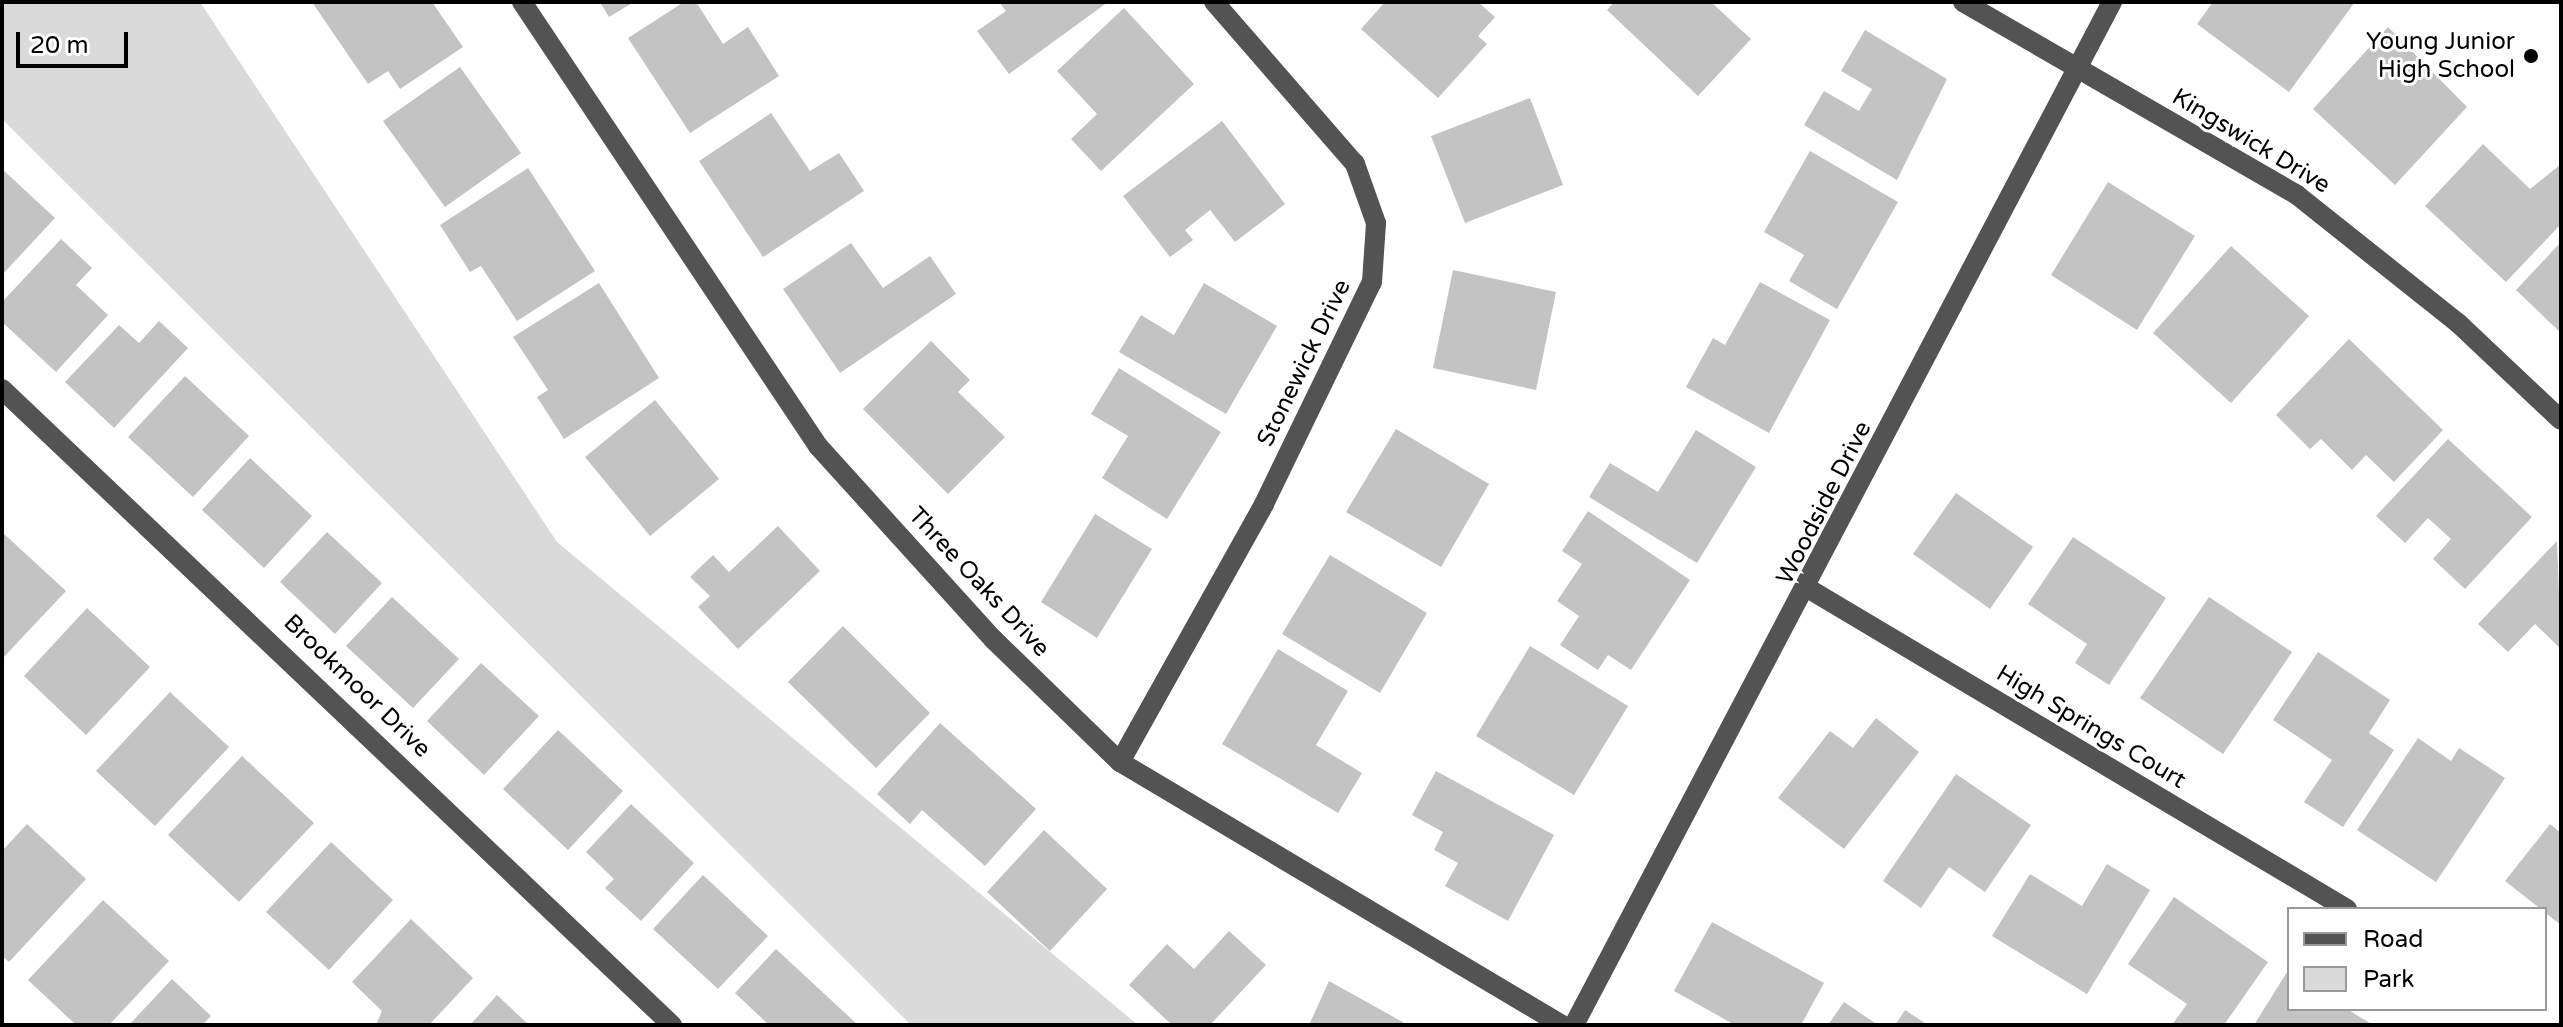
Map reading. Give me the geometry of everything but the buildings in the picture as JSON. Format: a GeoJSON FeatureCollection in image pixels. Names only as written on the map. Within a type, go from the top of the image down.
{"type":"FeatureCollection","features":[{"type":"Feature","properties":{"kind":"street","name":"Three Oaks Drive"},"geometry":{"type":"LineString","coordinates":[[522,2],[818,446],[993,639],[1120,762],[1220,828],[1562,1025]]}},
{"type":"Feature","properties":{"kind":"street","name":"Stonewick Drive"},"geometry":{"type":"LineString","coordinates":[[1120,762],[1264,504],[1372,282],[1376,223],[1355,164],[1214,2]]}},
{"type":"Feature","properties":{"kind":"street","name":"Kingswick Drive"},"geometry":{"type":"LineString","coordinates":[[1963,2],[2297,195],[2458,323],[2561,420]]}},
{"type":"Feature","properties":{"kind":"street","name":"Woodside Drive"},"geometry":{"type":"LineString","coordinates":[[1574,1025],[1809,589],[2112,2]]}},
{"type":"Feature","properties":{"kind":"street","name":"Brookmoor Drive"},"geometry":{"type":"LineString","coordinates":[[2,389],[672,1025]]}},
{"type":"Feature","properties":{"kind":"street","name":"High Springs Court"},"geometry":{"type":"LineString","coordinates":[[1809,589],[2344,907]]}},
{"type":"Feature","properties":{"kind":"green space"},"geometry":{"type":"Polygon","coordinates":[[[2,2],[200,2],[557,542],[1138,1025],[911,1025],[2,119],[2,2]]]}},
{"type":"Feature","properties":{"kind":"place","name":"Young Junior High School"},"geometry":{"type":"Point","coordinates":[2531,56]}}]}
